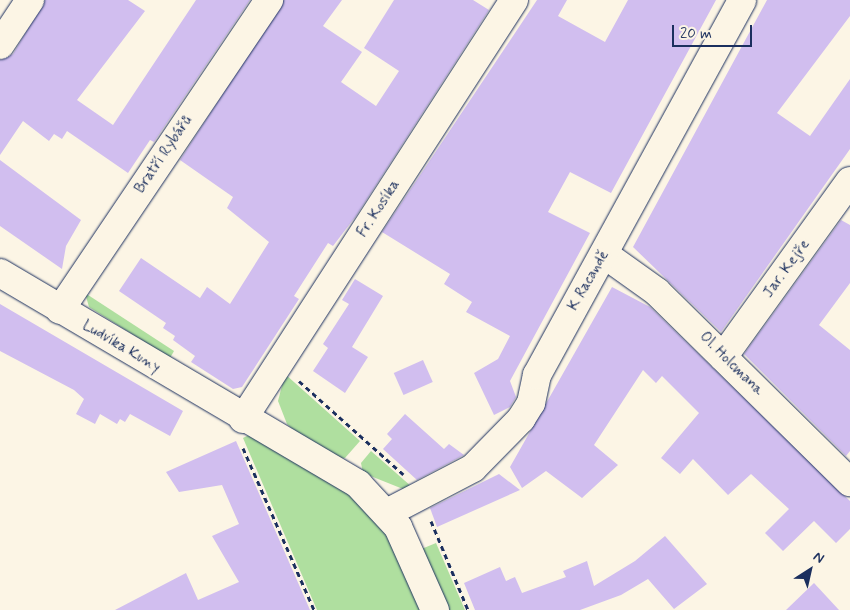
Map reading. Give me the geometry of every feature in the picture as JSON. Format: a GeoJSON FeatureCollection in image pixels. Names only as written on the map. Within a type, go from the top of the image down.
{"type":"FeatureCollection","features":[{"type":"Feature","properties":{"kind":"street"},"geometry":{"type":"LineString","coordinates":[[0,45],[30,0]]}},
{"type":"Feature","properties":{"kind":"street","name":"Bratří Rybářů"},"geometry":{"type":"LineString","coordinates":[[60,310],[269,0]]}},
{"type":"Feature","properties":{"kind":"street","name":"Fr. Kosíka"},"geometry":{"type":"LineString","coordinates":[[241,429],[514,0]]}},
{"type":"Feature","properties":{"kind":"street","name":"K Racandě"},"geometry":{"type":"LineString","coordinates":[[387,513],[472,468],[521,419],[537,375],[742,0]]}},
{"type":"Feature","properties":{"kind":"street","name":"Jar. Kejře"},"geometry":{"type":"LineString","coordinates":[[723,357],[850,182]]}},
{"type":"Feature","properties":{"kind":"street","name":"Ol. Holcmana"},"geometry":{"type":"LineString","coordinates":[[604,254],[657,292],[850,482]]}},
{"type":"Feature","properties":{"kind":"street","name":"Ludvíka Kuny"},"geometry":{"type":"LineString","coordinates":[[0,273],[60,310],[241,429],[347,476],[387,513]]}},
{"type":"Feature","properties":{"kind":"street"},"geometry":{"type":"LineString","coordinates":[[387,513],[436,610]]}},
{"type":"Feature","properties":{"kind":"path"},"geometry":{"type":"LineString","coordinates":[[292,375],[417,486],[468,610]]}},
{"type":"Feature","properties":{"kind":"path"},"geometry":{"type":"LineString","coordinates":[[241,429],[314,610]]}},
{"type":"Feature","properties":{"kind":"green space"},"geometry":{"type":"Polygon","coordinates":[[[85,293],[174,351],[170,358],[89,307],[85,293]]]}},
{"type":"Feature","properties":{"kind":"green space"},"geometry":{"type":"Polygon","coordinates":[[[285,374],[360,441],[345,458],[339,459],[297,434],[287,424],[278,401],[285,374]]]}},
{"type":"Feature","properties":{"kind":"green space"},"geometry":{"type":"Polygon","coordinates":[[[249,435],[341,486],[388,534],[422,610],[317,610],[243,438],[249,435]]]}},
{"type":"Feature","properties":{"kind":"green space"},"geometry":{"type":"Polygon","coordinates":[[[371,451],[412,487],[408,491],[363,473],[361,463],[371,451]]]}},
{"type":"Feature","properties":{"kind":"green space"},"geometry":{"type":"Polygon","coordinates":[[[436,543],[465,610],[446,610],[419,550],[436,543]]]}},
{"type":"Feature","properties":{"kind":"building"},"geometry":{"type":"Polygon","coordinates":[[[45,0],[128,0],[145,11],[77,100],[113,125],[196,0],[250,0],[154,142],[150,140],[128,173],[67,131],[62,139],[54,134],[49,141],[23,121],[0,155],[0,60],[13,54],[45,0]]]}},
{"type":"Feature","properties":{"kind":"building"},"geometry":{"type":"Polygon","coordinates":[[[284,0],[342,0],[323,26],[362,52],[341,82],[376,106],[399,71],[364,48],[394,0],[473,0],[489,10],[356,216],[333,246],[328,243],[294,296],[299,299],[242,387],[233,389],[191,362],[195,356],[173,340],[175,336],[163,328],[166,323],[119,291],[141,258],[200,298],[207,287],[230,304],[269,242],[227,208],[233,197],[180,160],[284,0]]]}},
{"type":"Feature","properties":{"kind":"building"},"geometry":{"type":"Polygon","coordinates":[[[537,0],[567,0],[558,16],[605,42],[628,0],[716,0],[611,193],[570,172],[548,212],[590,233],[510,381],[516,397],[510,407],[494,415],[474,373],[498,359],[510,336],[466,312],[472,302],[444,284],[450,274],[382,232],[537,0]]]}},
{"type":"Feature","properties":{"kind":"building"},"geometry":{"type":"Polygon","coordinates":[[[767,0],[850,0],[850,16],[777,113],[810,136],[850,79],[850,149],[721,332],[633,247],[767,0]]]}},
{"type":"Feature","properties":{"kind":"building"},"geometry":{"type":"Polygon","coordinates":[[[0,160],[81,220],[66,246],[62,269],[0,226],[0,160]]]}},
{"type":"Feature","properties":{"kind":"building"},"geometry":{"type":"Polygon","coordinates":[[[841,220],[850,225],[850,283],[819,325],[850,350],[850,451],[846,456],[744,354],[841,220]]]}},
{"type":"Feature","properties":{"kind":"building"},"geometry":{"type":"Polygon","coordinates":[[[355,279],[383,296],[352,347],[368,357],[345,393],[313,371],[328,348],[323,344],[349,304],[342,300],[355,279]]]}},
{"type":"Feature","properties":{"kind":"building"},"geometry":{"type":"Polygon","coordinates":[[[612,287],[650,307],[850,501],[850,529],[836,543],[814,521],[783,551],[765,533],[789,509],[751,474],[728,495],[693,459],[680,474],[661,458],[699,413],[662,376],[656,383],[643,370],[594,445],[618,465],[582,498],[546,471],[522,488],[510,467],[612,287]]]}},
{"type":"Feature","properties":{"kind":"building"},"geometry":{"type":"Polygon","coordinates":[[[0,304],[183,411],[170,436],[130,414],[125,422],[120,419],[117,424],[100,414],[95,424],[76,414],[84,399],[74,390],[0,351],[0,304]]]}},
{"type":"Feature","properties":{"kind":"building"},"geometry":{"type":"Polygon","coordinates":[[[423,360],[433,382],[404,395],[394,373],[423,360]]]}},
{"type":"Feature","properties":{"kind":"building"},"geometry":{"type":"Polygon","coordinates":[[[405,414],[444,449],[449,444],[464,455],[417,480],[383,449],[392,439],[387,434],[405,414]]]}},
{"type":"Feature","properties":{"kind":"building"},"geometry":{"type":"Polygon","coordinates":[[[236,441],[310,610],[115,610],[186,573],[198,600],[239,582],[212,536],[239,524],[222,485],[179,492],[166,472],[236,441]]]}},
{"type":"Feature","properties":{"kind":"building"},"geometry":{"type":"Polygon","coordinates":[[[499,474],[520,490],[437,527],[430,508],[499,474]]]}},
{"type":"Feature","properties":{"kind":"building"},"geometry":{"type":"Polygon","coordinates":[[[665,536],[707,584],[674,609],[648,579],[621,595],[580,610],[475,610],[464,583],[500,567],[506,581],[515,577],[522,593],[566,577],[563,571],[587,561],[594,586],[635,561],[665,536]]]}},
{"type":"Feature","properties":{"kind":"building"},"geometry":{"type":"Polygon","coordinates":[[[814,583],[839,610],[786,610],[814,583]]]}}]}
